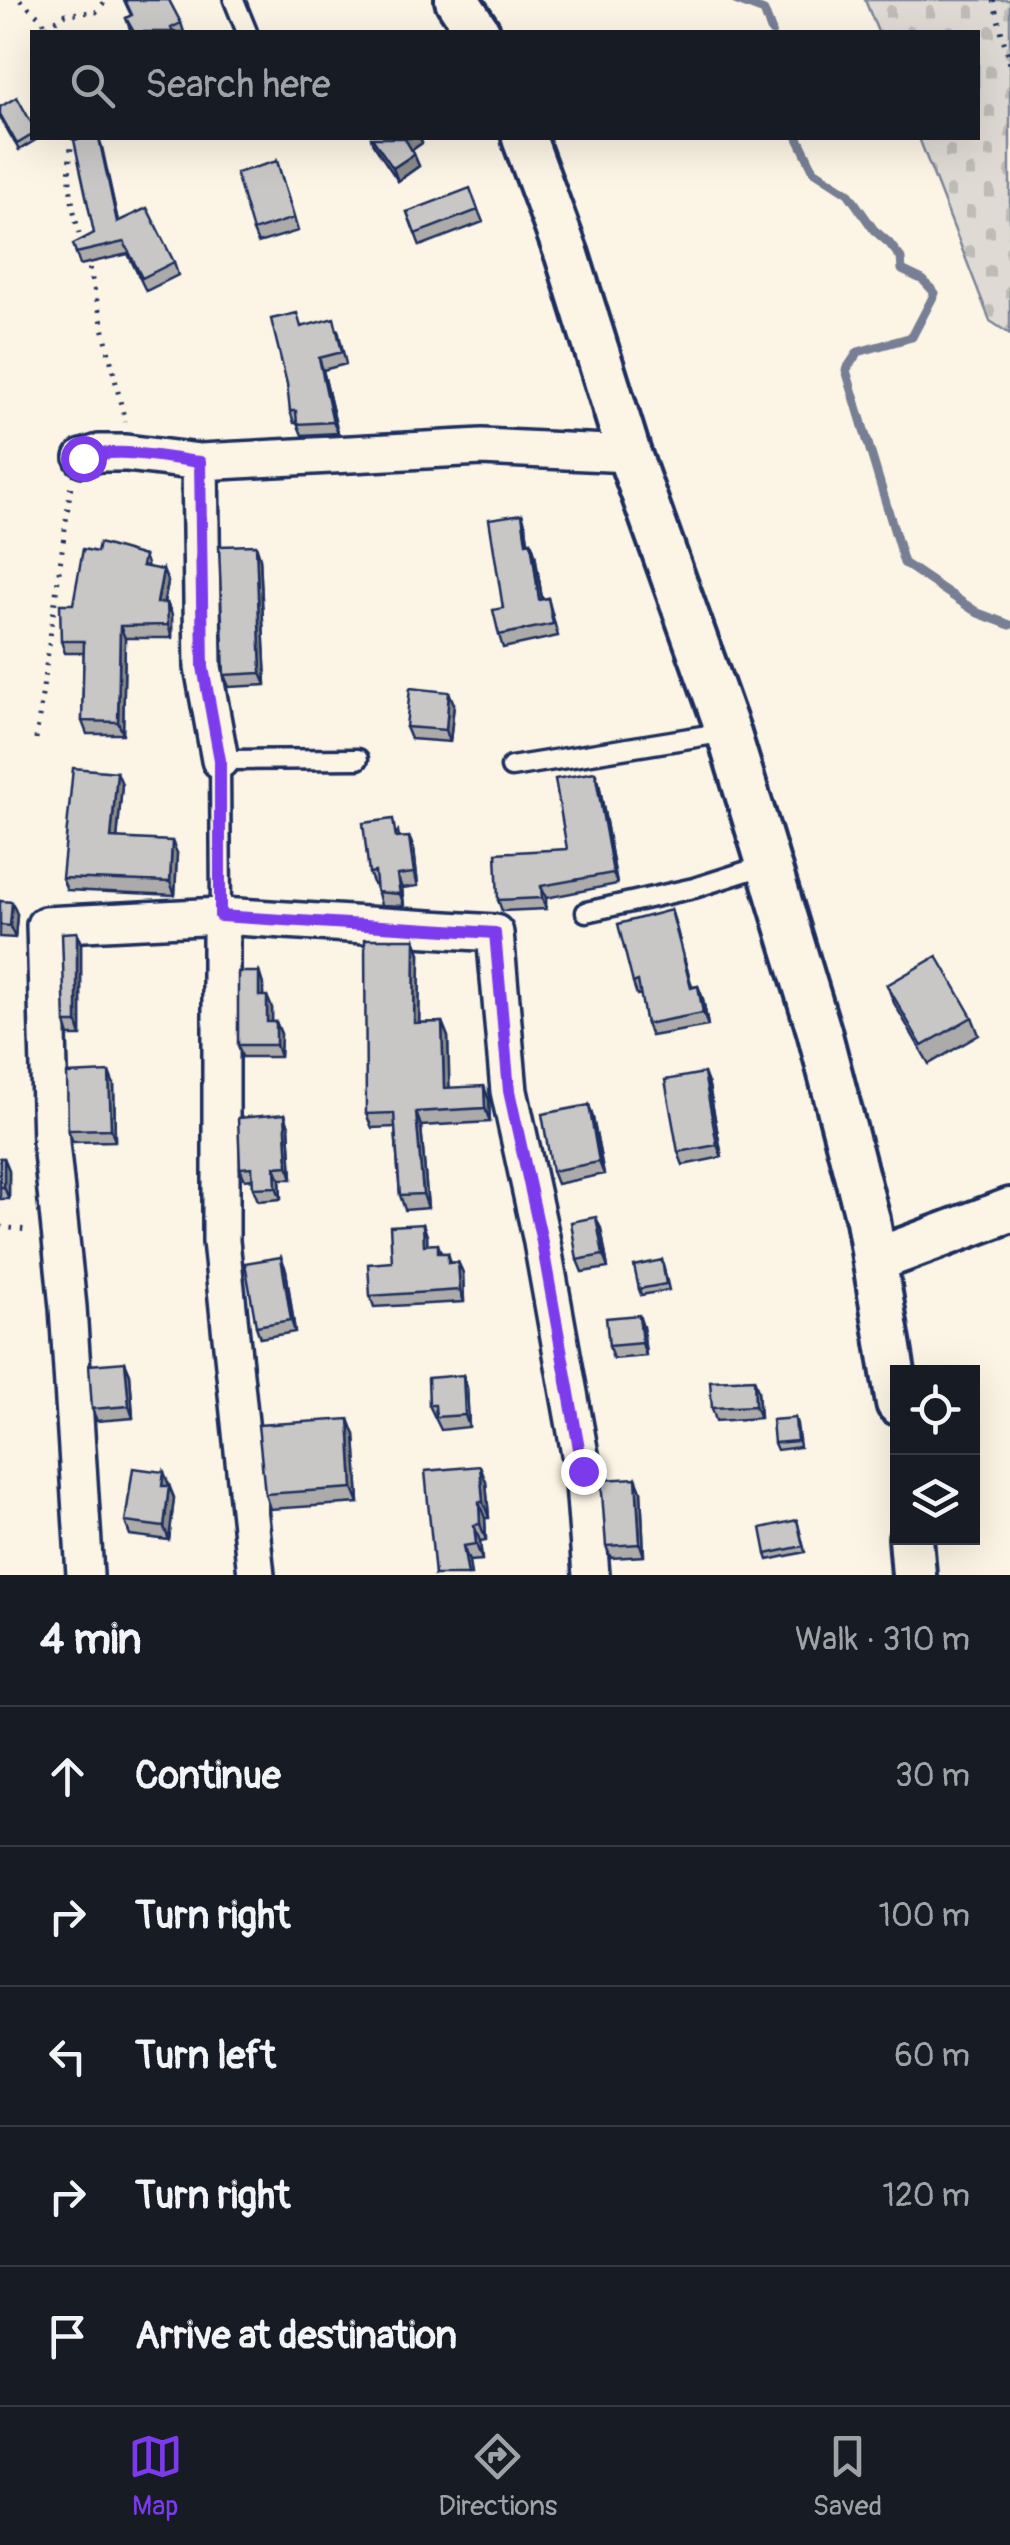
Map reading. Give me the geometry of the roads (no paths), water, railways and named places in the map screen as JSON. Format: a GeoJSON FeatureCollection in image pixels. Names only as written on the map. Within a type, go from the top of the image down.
{"type":"FeatureCollection","features":[{"type":"Feature","properties":{"kind":"street"},"geometry":{"type":"LineString","coordinates":[[456,0],[477,30]]}},
{"type":"Feature","properties":{"kind":"street"},"geometry":{"type":"LineString","coordinates":[[525,140],[567,256],[628,454],[728,732],[819,1031],[876,1260],[892,1365]]}},
{"type":"Feature","properties":{"kind":"street"},"geometry":{"type":"LineString","coordinates":[[83,458],[99,453],[126,453],[200,462],[482,447],[628,454]]}},
{"type":"Feature","properties":{"kind":"street"},"geometry":{"type":"LineString","coordinates":[[200,462],[203,667],[220,760]]}},
{"type":"Feature","properties":{"kind":"street"},"geometry":{"type":"LineString","coordinates":[[220,916],[221,1241],[256,1575]]}},
{"type":"Feature","properties":{"kind":"street"},"geometry":{"type":"LineString","coordinates":[[85,1575],[68,1306],[51,1144],[46,925],[220,916],[495,933],[509,1091],[541,1237],[583,1471],[591,1575]]}},
{"type":"Feature","properties":{"kind":"street"},"geometry":{"type":"LineString","coordinates":[[876,1260],[1010,1210]]}},
{"type":"Feature","properties":{"kind":"street"},"geometry":{"type":"LineString","coordinates":[[912,1545],[914,1575]]}},
{"type":"Feature","properties":{"kind":"lane"},"geometry":{"type":"LineString","coordinates":[[234,0],[246,30]]}},
{"type":"Feature","properties":{"kind":"lane"},"geometry":{"type":"LineString","coordinates":[[510,767],[728,732]]}},
{"type":"Feature","properties":{"kind":"lane"},"geometry":{"type":"LineString","coordinates":[[220,916],[220,760],[358,759]]}},
{"type":"Feature","properties":{"kind":"lane"},"geometry":{"type":"LineString","coordinates":[[586,912],[694,888],[766,866]]}},
{"type":"Feature","properties":{"kind":"waterway"},"geometry":{"type":"LineString","coordinates":[[735,0],[764,11],[771,30]]}},
{"type":"Feature","properties":{"kind":"waterway"},"geometry":{"type":"LineString","coordinates":[[799,140],[814,171],[848,193],[874,230],[901,258],[902,270],[923,280],[935,293],[912,337],[858,352],[846,370],[904,563],[978,613],[1010,625]]}}]}
